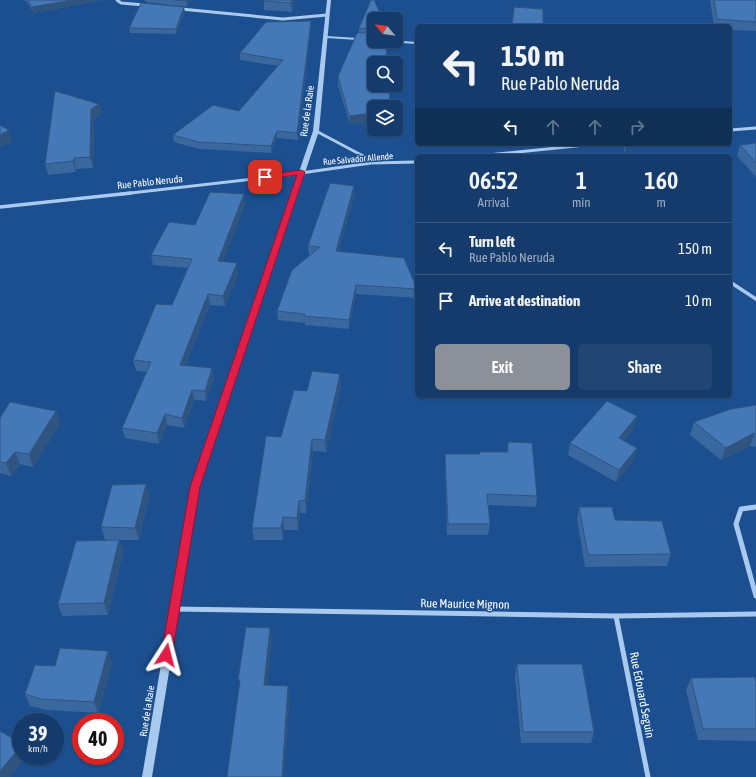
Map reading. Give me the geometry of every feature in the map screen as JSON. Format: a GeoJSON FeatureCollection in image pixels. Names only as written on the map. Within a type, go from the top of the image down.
{"type":"FeatureCollection","features":[{"type":"Feature","properties":{"kind":"street"},"geometry":{"type":"LineString","coordinates":[[117,0],[121,3],[152,6]]}},
{"type":"Feature","properties":{"kind":"street","name":"Rue de la Raie"},"geometry":{"type":"LineString","coordinates":[[147,777],[195,487],[301,172],[307,162],[316,131],[329,0]]}},
{"type":"Feature","properties":{"kind":"street"},"geometry":{"type":"LineString","coordinates":[[175,8],[284,19],[328,15]]}},
{"type":"Feature","properties":{"kind":"street"},"geometry":{"type":"LineString","coordinates":[[732,130],[756,128]]}},
{"type":"Feature","properties":{"kind":"street"},"geometry":{"type":"LineString","coordinates":[[316,131],[365,157],[371,163]]}},
{"type":"Feature","properties":{"kind":"street"},"geometry":{"type":"LineString","coordinates":[[498,154],[576,146]]}},
{"type":"Feature","properties":{"kind":"street","name":"Rue Salvador Allende"},"geometry":{"type":"LineString","coordinates":[[301,172],[371,163],[415,162]]}},
{"type":"Feature","properties":{"kind":"street","name":"Rue Pablo Neruda"},"geometry":{"type":"LineString","coordinates":[[0,207],[301,172]]}},
{"type":"Feature","properties":{"kind":"street"},"geometry":{"type":"LineString","coordinates":[[732,283],[756,299]]}},
{"type":"Feature","properties":{"kind":"street"},"geometry":{"type":"LineString","coordinates":[[756,507],[740,509],[736,524],[756,596]]}},
{"type":"Feature","properties":{"kind":"street","name":"Rue Maurice Mignon"},"geometry":{"type":"LineString","coordinates":[[174,609],[616,616],[756,614]]}},
{"type":"Feature","properties":{"kind":"street","name":"Rue Edouard Seguin"},"geometry":{"type":"LineString","coordinates":[[616,616],[648,777]]}},
{"type":"Feature","properties":{"kind":"lane"},"geometry":{"type":"LineString","coordinates":[[326,37],[360,39]]}},
{"type":"Feature","properties":{"kind":"lane"},"geometry":{"type":"LineString","coordinates":[[403,42],[415,43]]}},
{"type":"Feature","properties":{"kind":"building"},"geometry":{"type":"Polygon","coordinates":[[[28,0],[72,0],[32,7],[28,0]]]}},
{"type":"Feature","properties":{"kind":"building"},"geometry":{"type":"Polygon","coordinates":[[[264,0],[292,0],[291,3],[264,0]]]}},
{"type":"Feature","properties":{"kind":"building"},"geometry":{"type":"Polygon","coordinates":[[[371,0],[374,0],[380,12],[367,12],[367,29],[359,28],[371,0]]]}},
{"type":"Feature","properties":{"kind":"building"},"geometry":{"type":"Polygon","coordinates":[[[714,0],[756,0],[756,22],[717,19],[714,0]]]}},
{"type":"Feature","properties":{"kind":"building"},"geometry":{"type":"Polygon","coordinates":[[[141,3],[184,7],[176,29],[129,28],[141,3]]]}},
{"type":"Feature","properties":{"kind":"building"},"geometry":{"type":"Polygon","coordinates":[[[514,7],[543,9],[543,24],[512,24],[514,7]]]}},
{"type":"Feature","properties":{"kind":"building"},"geometry":{"type":"Polygon","coordinates":[[[311,21],[297,133],[277,131],[271,146],[198,142],[173,135],[213,105],[239,111],[283,60],[240,53],[266,22],[311,21]]]}},
{"type":"Feature","properties":{"kind":"building"},"geometry":{"type":"Polygon","coordinates":[[[357,33],[367,33],[367,48],[386,48],[387,56],[367,56],[367,92],[389,92],[390,100],[367,100],[367,114],[349,116],[338,76],[357,33]]]}},
{"type":"Feature","properties":{"kind":"building"},"geometry":{"type":"Polygon","coordinates":[[[55,91],[99,104],[91,109],[90,157],[74,158],[73,161],[45,164],[55,91]]]}},
{"type":"Feature","properties":{"kind":"building"},"geometry":{"type":"Polygon","coordinates":[[[0,125],[9,130],[0,135],[0,125]]]}},
{"type":"Feature","properties":{"kind":"building"},"geometry":{"type":"Polygon","coordinates":[[[756,143],[756,163],[740,145],[756,143]]]}},
{"type":"Feature","properties":{"kind":"building"},"geometry":{"type":"Polygon","coordinates":[[[330,183],[354,186],[336,251],[404,258],[415,284],[415,289],[356,285],[349,320],[304,316],[305,314],[277,311],[292,270],[320,247],[308,246],[330,183]]]}},
{"type":"Feature","properties":{"kind":"building"},"geometry":{"type":"Polygon","coordinates":[[[210,192],[244,194],[218,261],[237,263],[223,296],[208,294],[180,365],[212,368],[205,391],[192,390],[182,418],[165,414],[157,433],[122,428],[151,362],[133,360],[156,304],[172,305],[192,259],[151,255],[169,222],[195,225],[210,192]]]}},
{"type":"Feature","properties":{"kind":"building"},"geometry":{"type":"Polygon","coordinates":[[[312,371],[340,374],[325,440],[312,439],[305,500],[299,501],[297,518],[283,517],[281,528],[252,528],[266,436],[281,437],[294,390],[307,391],[312,371]]]}},
{"type":"Feature","properties":{"kind":"building"},"geometry":{"type":"Polygon","coordinates":[[[607,401],[637,416],[619,438],[637,448],[619,470],[570,443],[607,401]]]}},
{"type":"Feature","properties":{"kind":"building"},"geometry":{"type":"Polygon","coordinates":[[[10,402],[56,411],[29,454],[15,452],[6,463],[0,462],[0,418],[10,402]]]}},
{"type":"Feature","properties":{"kind":"building"},"geometry":{"type":"Polygon","coordinates":[[[756,405],[756,434],[754,433],[726,448],[694,422],[731,409],[756,405]]]}},
{"type":"Feature","properties":{"kind":"building"},"geometry":{"type":"Polygon","coordinates":[[[508,442],[532,443],[537,496],[487,494],[490,524],[448,524],[445,454],[508,452],[508,442]]]}},
{"type":"Feature","properties":{"kind":"building"},"geometry":{"type":"Polygon","coordinates":[[[146,484],[135,528],[101,527],[112,485],[146,484]]]}},
{"type":"Feature","properties":{"kind":"building"},"geometry":{"type":"Polygon","coordinates":[[[579,507],[612,507],[615,520],[662,521],[671,554],[588,555],[579,507]]]}},
{"type":"Feature","properties":{"kind":"building"},"geometry":{"type":"Polygon","coordinates":[[[119,540],[104,603],[58,604],[76,541],[119,540]]]}},
{"type":"Feature","properties":{"kind":"building"},"geometry":{"type":"Polygon","coordinates":[[[246,627],[270,628],[264,685],[288,686],[282,777],[227,777],[240,680],[238,680],[246,627]]]}},
{"type":"Feature","properties":{"kind":"building"},"geometry":{"type":"Polygon","coordinates":[[[60,648],[108,651],[94,702],[41,699],[25,694],[35,665],[55,666],[60,648]]]}},
{"type":"Feature","properties":{"kind":"building"},"geometry":{"type":"Polygon","coordinates":[[[517,664],[582,664],[594,732],[523,732],[517,664]]]}},
{"type":"Feature","properties":{"kind":"building"},"geometry":{"type":"Polygon","coordinates":[[[755,677],[756,729],[703,729],[691,678],[755,677]]]}},
{"type":"Feature","properties":{"kind":"building"},"geometry":{"type":"Polygon","coordinates":[[[0,731],[12,738],[12,757],[0,771],[0,731]]]}},
{"type":"Feature","properties":{"kind":"route"},"geometry":{"type":"LineString","coordinates":[[166,655],[195,487],[301,172],[265,177]]}}]}
